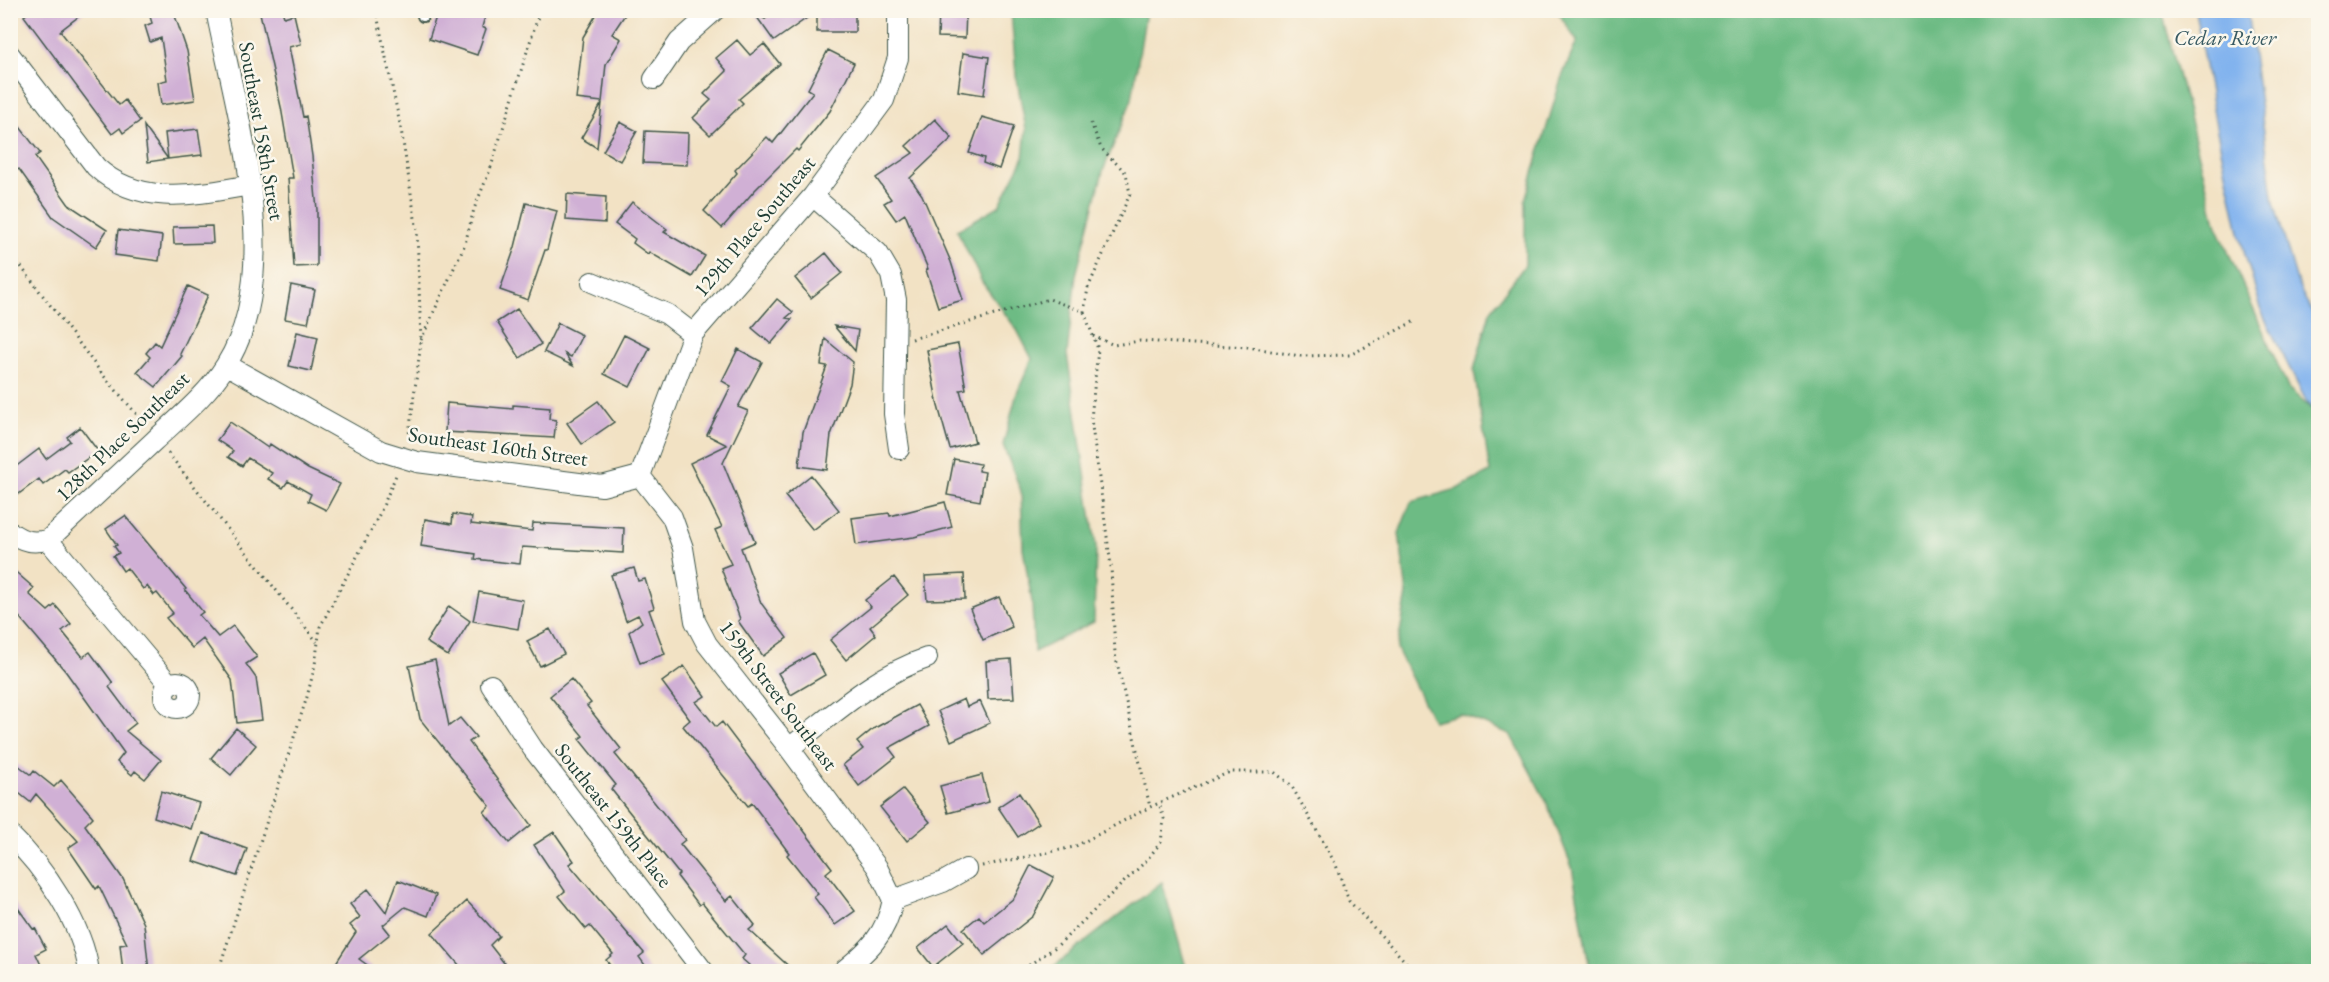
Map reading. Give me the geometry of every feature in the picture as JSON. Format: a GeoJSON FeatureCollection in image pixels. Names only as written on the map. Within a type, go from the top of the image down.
{"type":"FeatureCollection","features":[{"type":"Feature","properties":{"kind":"street","name":"Southeast 158th Street"},"geometry":{"type":"LineString","coordinates":[[216,10],[251,185],[256,249],[246,318],[227,364]]}},
{"type":"Feature","properties":{"kind":"street"},"geometry":{"type":"LineString","coordinates":[[654,79],[679,42],[715,10]]}},
{"type":"Feature","properties":{"kind":"street","name":"129th Place Southeast"},"geometry":{"type":"LineString","coordinates":[[640,476],[693,334],[813,196],[884,100],[898,58],[898,10]]}},
{"type":"Feature","properties":{"kind":"street"},"geometry":{"type":"LineString","coordinates":[[10,55],[96,167],[109,178],[126,187],[179,197],[251,185]]}},
{"type":"Feature","properties":{"kind":"street"},"geometry":{"type":"LineString","coordinates":[[813,196],[878,253],[891,274],[896,300],[894,414],[899,449]]}},
{"type":"Feature","properties":{"kind":"street"},"geometry":{"type":"LineString","coordinates":[[592,282],[667,314],[693,334]]}},
{"type":"Feature","properties":{"kind":"street","name":"Southeast 160th Street"},"geometry":{"type":"LineString","coordinates":[[227,364],[381,451],[417,462],[602,486],[640,476]]}},
{"type":"Feature","properties":{"kind":"street","name":"128th Place Southeast"},"geometry":{"type":"LineString","coordinates":[[48,540],[199,400],[227,364]]}},
{"type":"Feature","properties":{"kind":"street","name":"159th Street Southeast"},"geometry":{"type":"LineString","coordinates":[[640,476],[672,517],[683,549],[695,621],[707,644],[789,748],[877,867],[893,900]]}},
{"type":"Feature","properties":{"kind":"street"},"geometry":{"type":"LineString","coordinates":[[10,532],[22,540],[33,543],[48,540],[169,684]]}},
{"type":"Feature","properties":{"kind":"street"},"geometry":{"type":"LineString","coordinates":[[789,748],[878,681],[902,667],[927,658]]}},
{"type":"Feature","properties":{"kind":"street","name":"Southeast 159th Place"},"geometry":{"type":"LineString","coordinates":[[491,685],[533,749],[704,972]]}},
{"type":"Feature","properties":{"kind":"street"},"geometry":{"type":"LineString","coordinates":[[10,835],[39,870],[73,921],[89,972]]}},
{"type":"Feature","properties":{"kind":"street"},"geometry":{"type":"LineString","coordinates":[[842,972],[872,948],[884,929],[893,900],[944,882],[966,869]]}},
{"type":"Feature","properties":{"kind":"path"},"geometry":{"type":"LineString","coordinates":[[218,972],[307,697],[315,666],[320,627],[380,513],[404,458],[421,342],[413,194],[376,10]]}},
{"type":"Feature","properties":{"kind":"path"},"geometry":{"type":"LineString","coordinates":[[421,342],[465,244],[474,209],[490,170],[540,10]]}},
{"type":"Feature","properties":{"kind":"path"},"geometry":{"type":"LineString","coordinates":[[1091,123],[1101,148],[1126,173],[1130,194],[1088,288],[1084,312],[1098,350],[1091,418],[1111,566],[1115,654],[1150,807]]}},
{"type":"Feature","properties":{"kind":"path"},"geometry":{"type":"LineString","coordinates":[[896,343],[975,323],[1049,299],[1084,312]]}},
{"type":"Feature","properties":{"kind":"path"},"geometry":{"type":"LineString","coordinates":[[1092,336],[1114,345],[1140,341],[1248,348],[1300,356],[1350,356],[1415,321]]}},
{"type":"Feature","properties":{"kind":"path"},"geometry":{"type":"LineString","coordinates":[[966,869],[1074,847],[1150,807],[1230,772],[1274,772],[1291,785],[1336,865],[1349,901],[1415,972]]}},
{"type":"Feature","properties":{"kind":"path"},"geometry":{"type":"LineString","coordinates":[[1019,972],[1057,946],[1146,861],[1161,842],[1164,819],[1159,803]]}},
{"type":"Feature","properties":{"kind":"green space"},"geometry":{"type":"Polygon","coordinates":[[[1011,11],[1146,11],[1132,99],[1103,171],[1076,275],[1067,354],[1096,546],[1094,622],[1034,652],[1032,602],[1023,548],[1021,491],[1003,445],[1017,393],[1032,359],[1017,330],[982,282],[957,230],[999,206],[1023,159],[1026,129],[1016,75],[1011,11]]]}},
{"type":"Feature","properties":{"kind":"green space"},"geometry":{"type":"Polygon","coordinates":[[[1557,11],[2162,11],[2217,226],[2288,388],[2318,415],[2318,971],[1590,971],[1572,867],[1546,801],[1510,734],[1460,714],[1433,721],[1397,649],[1407,594],[1399,533],[1411,502],[1457,489],[1490,472],[1474,370],[1490,312],[1525,265],[1525,200],[1561,79],[1577,41],[1557,11]]]}},
{"type":"Feature","properties":{"kind":"green space"},"geometry":{"type":"Polygon","coordinates":[[[1162,882],[1187,971],[1048,971],[1162,882]]]}},
{"type":"Feature","properties":{"kind":"water","name":"Cedar River"},"geometry":{"type":"Polygon","coordinates":[[[2195,11],[2247,11],[2274,203],[2298,285],[2318,324],[2318,415],[2307,403],[2263,315],[2240,237],[2217,131],[2195,11]]]}},
{"type":"Feature","properties":{"kind":"building"},"geometry":{"type":"Polygon","coordinates":[[[32,10],[87,10],[60,31],[119,105],[125,100],[140,121],[123,133],[120,128],[112,134],[24,16],[32,10]]]}},
{"type":"Feature","properties":{"kind":"building"},"geometry":{"type":"Polygon","coordinates":[[[148,10],[173,10],[187,51],[195,100],[161,105],[158,82],[167,80],[161,38],[150,42],[145,26],[152,23],[148,10]]]}},
{"type":"Feature","properties":{"kind":"building"},"geometry":{"type":"Polygon","coordinates":[[[282,10],[284,17],[294,14],[301,44],[289,47],[303,117],[306,116],[312,156],[317,210],[317,266],[294,267],[288,178],[293,178],[281,107],[260,13],[282,10]]]}},
{"type":"Feature","properties":{"kind":"building"},"geometry":{"type":"Polygon","coordinates":[[[438,10],[487,10],[482,27],[486,29],[477,55],[429,39],[438,10]]]}},
{"type":"Feature","properties":{"kind":"building"},"geometry":{"type":"Polygon","coordinates":[[[599,10],[628,10],[612,34],[621,39],[606,64],[602,102],[576,99],[583,37],[599,10]]]}},
{"type":"Feature","properties":{"kind":"building"},"geometry":{"type":"Polygon","coordinates":[[[855,10],[855,32],[817,32],[817,11],[855,10]]]}},
{"type":"Feature","properties":{"kind":"building"},"geometry":{"type":"Polygon","coordinates":[[[939,10],[966,10],[965,38],[938,37],[939,10]]]}},
{"type":"Feature","properties":{"kind":"building"},"geometry":{"type":"Polygon","coordinates":[[[777,11],[817,11],[774,41],[754,13],[765,19],[777,11]]]}},
{"type":"Feature","properties":{"kind":"building"},"geometry":{"type":"Polygon","coordinates":[[[737,40],[750,55],[764,44],[780,64],[739,99],[743,103],[710,135],[693,118],[711,100],[704,94],[727,71],[716,58],[737,40]]]}},
{"type":"Feature","properties":{"kind":"building"},"geometry":{"type":"Polygon","coordinates":[[[828,50],[854,63],[830,111],[798,151],[796,149],[755,190],[722,228],[704,211],[737,173],[735,170],[767,137],[773,143],[813,92],[808,89],[828,50]]]}},
{"type":"Feature","properties":{"kind":"building"},"geometry":{"type":"Polygon","coordinates":[[[963,53],[989,57],[984,95],[958,91],[963,53]]]}},
{"type":"Feature","properties":{"kind":"building"},"geometry":{"type":"Polygon","coordinates":[[[602,103],[597,148],[581,138],[602,103]]]}},
{"type":"Feature","properties":{"kind":"building"},"geometry":{"type":"Polygon","coordinates":[[[10,114],[40,153],[35,157],[69,205],[107,230],[96,247],[53,217],[19,169],[10,175],[10,114]]]}},
{"type":"Feature","properties":{"kind":"building"},"geometry":{"type":"Polygon","coordinates":[[[982,117],[1014,126],[999,169],[983,163],[984,158],[969,153],[982,117]]]}},
{"type":"Feature","properties":{"kind":"building"},"geometry":{"type":"Polygon","coordinates":[[[935,119],[952,138],[910,178],[922,195],[951,262],[963,300],[938,307],[926,270],[928,269],[905,214],[896,220],[884,203],[891,199],[876,178],[913,153],[906,146],[935,119]]]}},
{"type":"Feature","properties":{"kind":"building"},"geometry":{"type":"Polygon","coordinates":[[[620,122],[637,131],[620,161],[603,151],[620,122]]]}},
{"type":"Feature","properties":{"kind":"building"},"geometry":{"type":"Polygon","coordinates":[[[144,126],[168,159],[148,162],[144,126]]]}},
{"type":"Feature","properties":{"kind":"building"},"geometry":{"type":"Polygon","coordinates":[[[198,129],[202,155],[168,159],[165,133],[198,129]]]}},
{"type":"Feature","properties":{"kind":"building"},"geometry":{"type":"Polygon","coordinates":[[[645,131],[688,133],[687,165],[643,163],[645,131]]]}},
{"type":"Feature","properties":{"kind":"building"},"geometry":{"type":"Polygon","coordinates":[[[567,194],[606,197],[605,223],[566,220],[567,194]]]}},
{"type":"Feature","properties":{"kind":"building"},"geometry":{"type":"Polygon","coordinates":[[[632,202],[667,229],[664,232],[705,256],[692,277],[649,252],[648,254],[633,243],[635,239],[615,224],[632,202]]]}},
{"type":"Feature","properties":{"kind":"building"},"geometry":{"type":"Polygon","coordinates":[[[526,203],[557,211],[547,250],[545,250],[528,300],[500,290],[515,247],[526,203]]]}},
{"type":"Feature","properties":{"kind":"building"},"geometry":{"type":"Polygon","coordinates":[[[212,226],[213,243],[174,244],[173,227],[212,226]]]}},
{"type":"Feature","properties":{"kind":"building"},"geometry":{"type":"Polygon","coordinates":[[[118,230],[162,236],[159,261],[115,255],[118,230]]]}},
{"type":"Feature","properties":{"kind":"building"},"geometry":{"type":"Polygon","coordinates":[[[826,253],[842,273],[811,298],[795,278],[826,253]]]}},
{"type":"Feature","properties":{"kind":"building"},"geometry":{"type":"Polygon","coordinates":[[[291,285],[315,290],[308,323],[285,319],[291,285]]]}},
{"type":"Feature","properties":{"kind":"building"},"geometry":{"type":"Polygon","coordinates":[[[188,286],[208,295],[180,354],[182,356],[156,387],[137,372],[150,357],[146,353],[155,342],[160,346],[188,286]]]}},
{"type":"Feature","properties":{"kind":"building"},"geometry":{"type":"Polygon","coordinates":[[[777,299],[793,312],[786,318],[792,319],[771,344],[752,328],[777,299]]]}},
{"type":"Feature","properties":{"kind":"building"},"geometry":{"type":"Polygon","coordinates":[[[517,309],[541,344],[520,358],[497,322],[517,309]]]}},
{"type":"Feature","properties":{"kind":"building"},"geometry":{"type":"Polygon","coordinates":[[[558,323],[582,335],[571,357],[565,354],[573,366],[544,352],[558,323]]]}},
{"type":"Feature","properties":{"kind":"building"},"geometry":{"type":"Polygon","coordinates":[[[834,326],[858,330],[855,351],[834,326]]]}},
{"type":"Feature","properties":{"kind":"building"},"geometry":{"type":"Polygon","coordinates":[[[297,332],[318,337],[311,371],[289,366],[297,332]]]}},
{"type":"Feature","properties":{"kind":"building"},"geometry":{"type":"Polygon","coordinates":[[[624,335],[650,348],[630,387],[604,374],[624,335]]]}},
{"type":"Feature","properties":{"kind":"building"},"geometry":{"type":"Polygon","coordinates":[[[825,339],[853,362],[850,384],[831,435],[827,470],[799,466],[803,432],[827,366],[821,365],[825,339]]]}},
{"type":"Feature","properties":{"kind":"building"},"geometry":{"type":"Polygon","coordinates":[[[958,344],[966,389],[960,390],[975,442],[950,449],[938,406],[927,350],[958,344]]]}},
{"type":"Feature","properties":{"kind":"building"},"geometry":{"type":"Polygon","coordinates":[[[738,349],[762,362],[738,407],[748,411],[723,463],[755,542],[741,548],[761,603],[787,638],[763,656],[738,621],[740,619],[721,568],[731,564],[715,530],[722,527],[690,463],[727,445],[707,435],[731,386],[722,381],[738,349]]]}},
{"type":"Feature","properties":{"kind":"building"},"geometry":{"type":"Polygon","coordinates":[[[598,401],[614,422],[582,444],[567,423],[598,401]]]}},
{"type":"Feature","properties":{"kind":"building"},"geometry":{"type":"Polygon","coordinates":[[[447,403],[513,409],[513,405],[550,408],[549,419],[556,420],[554,438],[445,432],[447,403]]]}},
{"type":"Feature","properties":{"kind":"building"},"geometry":{"type":"Polygon","coordinates":[[[230,422],[268,448],[270,444],[308,469],[340,484],[326,510],[308,501],[311,494],[288,481],[283,488],[268,479],[272,473],[248,458],[242,466],[228,457],[233,451],[217,440],[230,422]]]}},
{"type":"Feature","properties":{"kind":"building"},"geometry":{"type":"Polygon","coordinates":[[[80,427],[98,451],[68,472],[65,469],[43,485],[39,479],[16,496],[10,489],[10,471],[39,449],[46,459],[70,441],[67,437],[80,427]]]}},
{"type":"Feature","properties":{"kind":"building"},"geometry":{"type":"Polygon","coordinates":[[[954,459],[980,464],[979,471],[985,472],[980,501],[947,495],[954,459]]]}},
{"type":"Feature","properties":{"kind":"building"},"geometry":{"type":"Polygon","coordinates":[[[811,475],[839,510],[813,530],[785,496],[811,475]]]}},
{"type":"Feature","properties":{"kind":"building"},"geometry":{"type":"Polygon","coordinates":[[[945,502],[952,527],[914,537],[856,545],[852,518],[889,513],[890,516],[945,502]]]}},
{"type":"Feature","properties":{"kind":"building"},"geometry":{"type":"Polygon","coordinates":[[[453,514],[472,517],[471,524],[532,531],[533,523],[624,528],[623,553],[522,547],[520,564],[475,559],[476,554],[421,546],[425,519],[452,524],[453,514]]]}},
{"type":"Feature","properties":{"kind":"building"},"geometry":{"type":"Polygon","coordinates":[[[125,516],[186,589],[203,612],[199,615],[218,637],[233,626],[257,657],[246,664],[256,678],[262,720],[237,723],[232,680],[203,639],[192,648],[166,618],[173,613],[157,593],[154,595],[147,586],[143,589],[127,568],[123,571],[113,556],[119,553],[114,546],[117,545],[106,529],[125,516]]]}},
{"type":"Feature","properties":{"kind":"building"},"geometry":{"type":"Polygon","coordinates":[[[10,567],[34,588],[29,594],[48,611],[55,605],[71,624],[62,631],[83,657],[90,652],[113,683],[109,687],[136,723],[126,731],[161,760],[145,779],[135,771],[132,775],[117,762],[124,753],[66,672],[10,606],[10,567]]]}},
{"type":"Feature","properties":{"kind":"building"},"geometry":{"type":"Polygon","coordinates":[[[634,568],[638,581],[645,579],[654,608],[649,610],[665,654],[640,663],[629,632],[642,622],[638,615],[626,621],[611,575],[634,568]]]}},
{"type":"Feature","properties":{"kind":"building"},"geometry":{"type":"Polygon","coordinates":[[[964,574],[965,599],[927,600],[925,576],[964,574]]]}},
{"type":"Feature","properties":{"kind":"building"},"geometry":{"type":"Polygon","coordinates":[[[894,577],[908,595],[870,627],[876,635],[846,660],[830,640],[871,607],[865,600],[894,577]]]}},
{"type":"Feature","properties":{"kind":"building"},"geometry":{"type":"Polygon","coordinates":[[[479,592],[523,600],[518,629],[473,621],[479,592]]]}},
{"type":"Feature","properties":{"kind":"building"},"geometry":{"type":"Polygon","coordinates":[[[999,597],[1012,627],[983,640],[970,609],[999,597]]]}},
{"type":"Feature","properties":{"kind":"building"},"geometry":{"type":"Polygon","coordinates":[[[449,606],[470,621],[448,656],[426,642],[449,606]]]}},
{"type":"Feature","properties":{"kind":"building"},"geometry":{"type":"Polygon","coordinates":[[[550,629],[564,654],[540,666],[527,641],[550,629]]]}},
{"type":"Feature","properties":{"kind":"building"},"geometry":{"type":"Polygon","coordinates":[[[813,653],[825,675],[791,695],[778,673],[813,653]]]}},
{"type":"Feature","properties":{"kind":"building"},"geometry":{"type":"Polygon","coordinates":[[[1011,659],[1014,698],[988,699],[986,661],[1011,659]]]}},
{"type":"Feature","properties":{"kind":"building"},"geometry":{"type":"Polygon","coordinates":[[[435,660],[449,726],[460,718],[476,737],[469,742],[531,825],[509,843],[484,812],[490,806],[420,719],[409,666],[435,660]]]}},
{"type":"Feature","properties":{"kind":"building"},"geometry":{"type":"Polygon","coordinates":[[[684,666],[705,696],[696,702],[716,727],[722,722],[832,868],[826,873],[855,911],[835,925],[814,897],[818,894],[787,855],[789,853],[752,803],[748,806],[683,726],[690,720],[662,682],[684,666]]]}},
{"type":"Feature","properties":{"kind":"building"},"geometry":{"type":"Polygon","coordinates":[[[571,679],[591,703],[587,706],[621,749],[615,754],[685,840],[680,844],[726,901],[732,896],[755,925],[749,930],[795,972],[757,972],[742,959],[745,955],[702,903],[699,905],[677,876],[679,874],[611,789],[616,785],[579,739],[583,736],[550,696],[571,679]]]}},
{"type":"Feature","properties":{"kind":"building"},"geometry":{"type":"Polygon","coordinates":[[[964,699],[967,707],[980,701],[990,723],[951,741],[938,711],[964,699]]]}},
{"type":"Feature","properties":{"kind":"building"},"geometry":{"type":"Polygon","coordinates":[[[917,705],[929,726],[889,748],[896,757],[859,786],[843,765],[863,749],[857,742],[873,729],[917,705]]]}},
{"type":"Feature","properties":{"kind":"building"},"geometry":{"type":"Polygon","coordinates":[[[236,728],[256,745],[231,775],[211,758],[236,728]]]}},
{"type":"Feature","properties":{"kind":"building"},"geometry":{"type":"Polygon","coordinates":[[[10,759],[31,775],[34,771],[54,787],[61,780],[93,817],[85,825],[123,879],[144,924],[149,972],[123,972],[120,945],[127,944],[99,886],[96,889],[68,848],[78,841],[36,794],[30,802],[10,786],[10,759]]]}},
{"type":"Feature","properties":{"kind":"building"},"geometry":{"type":"Polygon","coordinates":[[[982,775],[989,802],[948,813],[940,786],[982,775]]]}},
{"type":"Feature","properties":{"kind":"building"},"geometry":{"type":"Polygon","coordinates":[[[903,789],[930,822],[907,841],[880,807],[903,789]]]}},
{"type":"Feature","properties":{"kind":"building"},"geometry":{"type":"Polygon","coordinates":[[[161,791],[199,803],[191,829],[154,817],[161,791]]]}},
{"type":"Feature","properties":{"kind":"building"},"geometry":{"type":"Polygon","coordinates":[[[1019,793],[1039,823],[1018,837],[998,807],[1019,793]]]}},
{"type":"Feature","properties":{"kind":"building"},"geometry":{"type":"Polygon","coordinates":[[[554,832],[574,861],[569,864],[644,953],[639,957],[650,972],[615,972],[606,960],[613,954],[590,926],[586,929],[559,896],[565,891],[534,845],[554,832]]]}},
{"type":"Feature","properties":{"kind":"building"},"geometry":{"type":"Polygon","coordinates":[[[203,833],[247,849],[237,876],[193,861],[203,833]]]}},
{"type":"Feature","properties":{"kind":"building"},"geometry":{"type":"Polygon","coordinates":[[[1031,865],[1054,877],[1033,916],[984,955],[963,929],[979,916],[984,922],[1014,898],[1031,865]]]}},
{"type":"Feature","properties":{"kind":"building"},"geometry":{"type":"Polygon","coordinates":[[[398,880],[436,895],[428,916],[405,907],[383,925],[390,934],[359,959],[377,972],[330,972],[356,932],[350,925],[360,917],[350,904],[368,889],[386,912],[398,880]]]}},
{"type":"Feature","properties":{"kind":"building"},"geometry":{"type":"Polygon","coordinates":[[[10,897],[33,929],[35,928],[46,949],[36,954],[41,965],[28,972],[10,972],[10,897]]]}},
{"type":"Feature","properties":{"kind":"building"},"geometry":{"type":"Polygon","coordinates":[[[467,901],[499,936],[490,945],[511,972],[465,972],[432,933],[467,901]]]}},
{"type":"Feature","properties":{"kind":"building"},"geometry":{"type":"Polygon","coordinates":[[[948,924],[963,943],[933,967],[918,948],[948,924]]]}}]}
